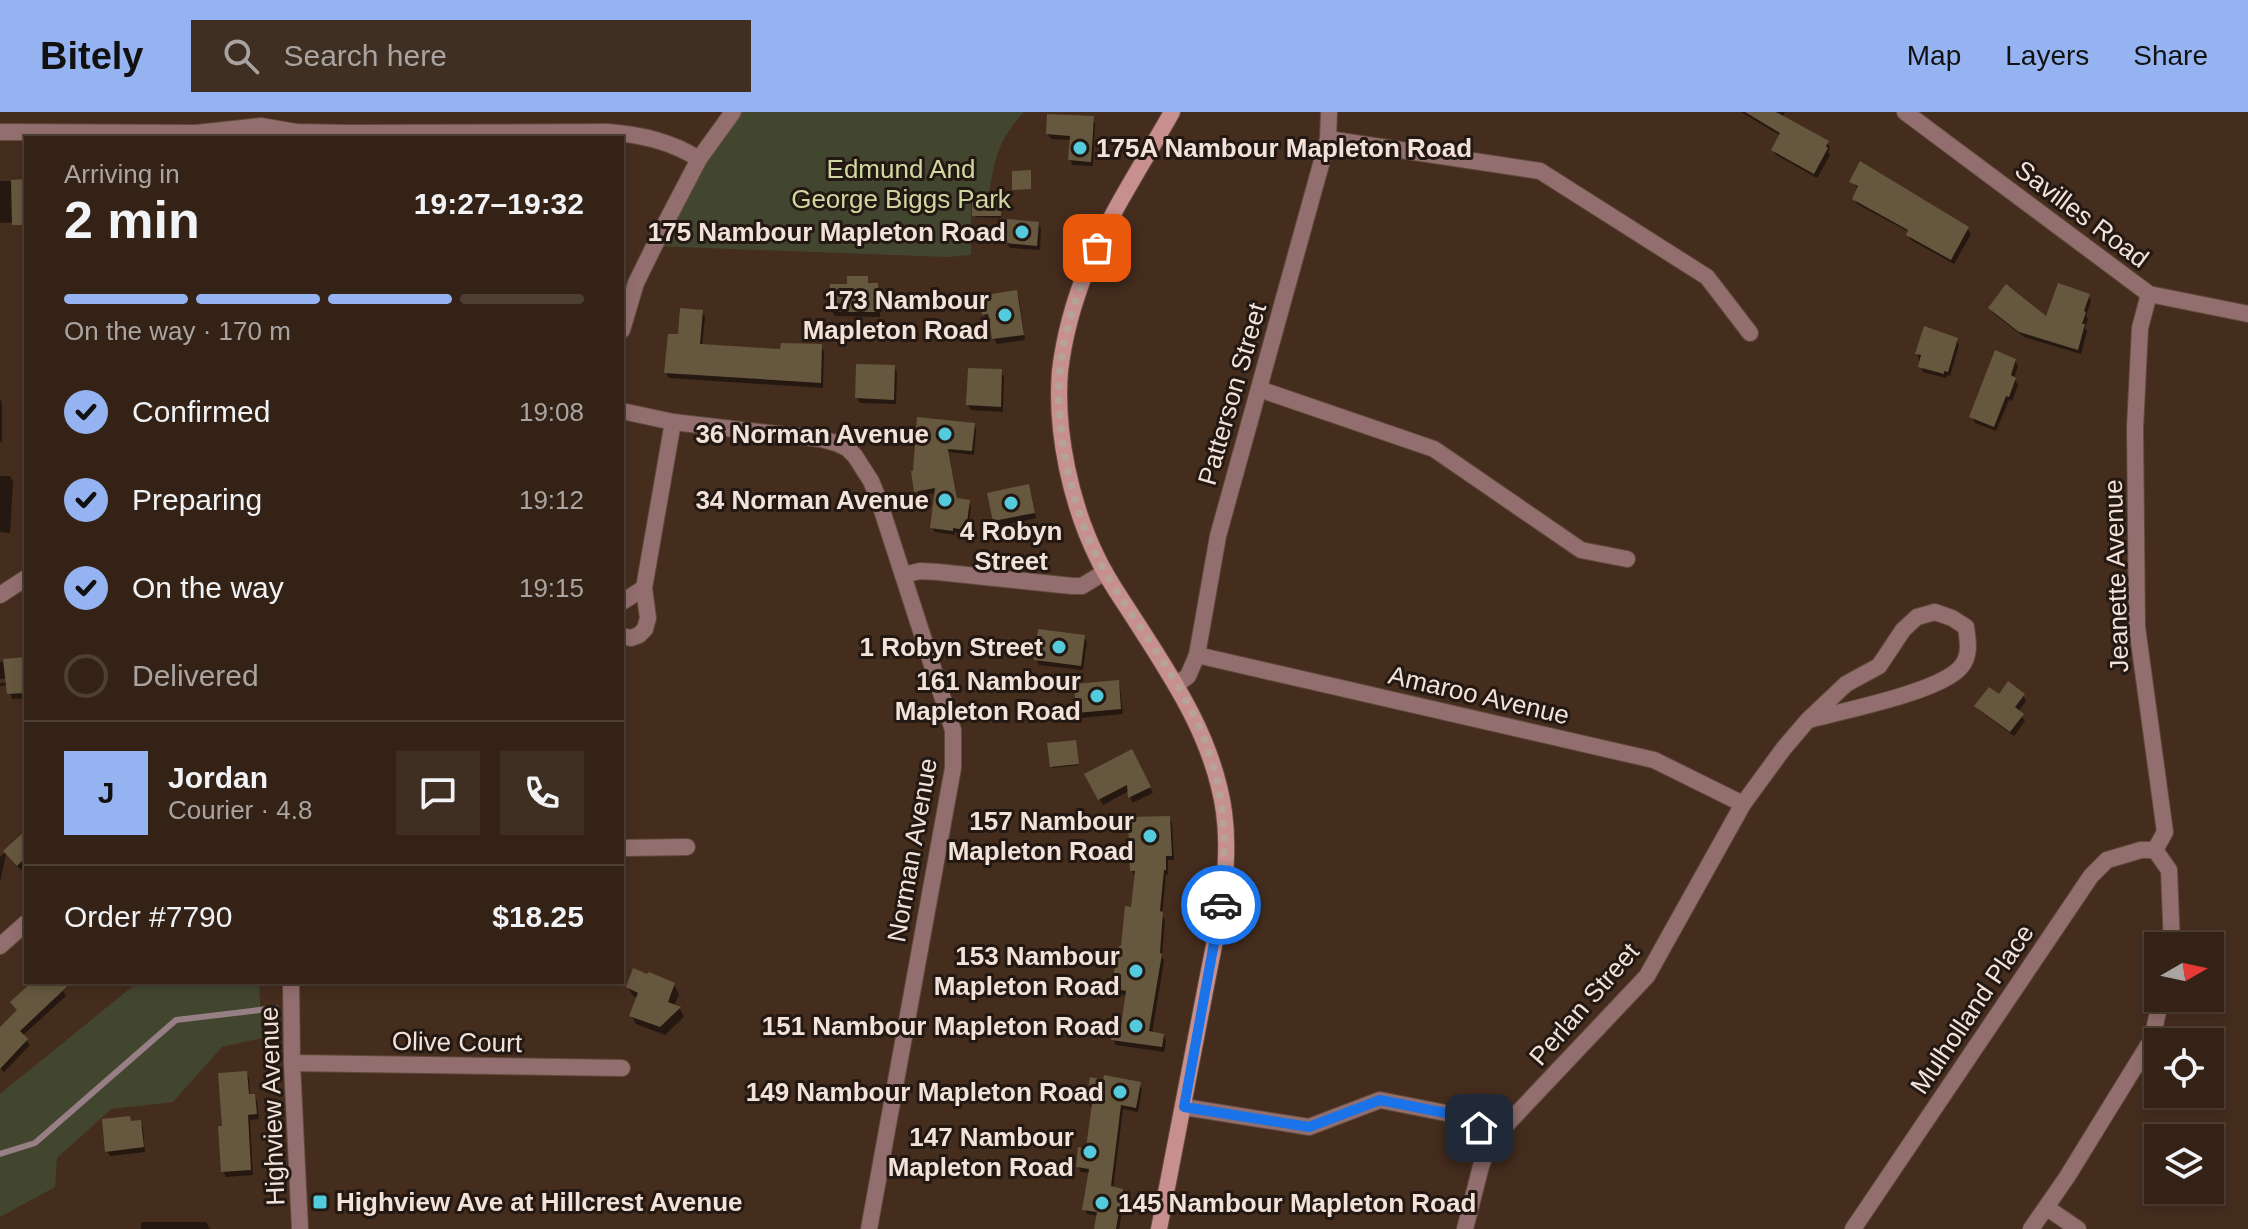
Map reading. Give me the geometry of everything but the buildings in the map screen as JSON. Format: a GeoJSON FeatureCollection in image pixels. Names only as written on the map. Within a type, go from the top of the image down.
{"type":"FeatureCollection","features":[{"type":"Feature","properties":{"kind":"main road"},"geometry":{"type":"LineString","coordinates":[[1159,1229],[1221,908],[1224,812],[1198,724],[1097,558],[1073,496],[1062,424],[1060,370],[1088,267],[1172,112]]}},
{"type":"Feature","properties":{"kind":"street"},"geometry":{"type":"LineString","coordinates":[[624,323],[636,283],[699,159],[733,112]]}},
{"type":"Feature","properties":{"kind":"street","name":"Patterson Street"},"geometry":{"type":"LineString","coordinates":[[1176,685],[1188,676],[1197,655],[1218,536],[1328,139],[1329,112]]}},
{"type":"Feature","properties":{"kind":"street","name":"Savilles Road"},"geometry":{"type":"LineString","coordinates":[[1905,112],[2149,294],[2248,314]]}},
{"type":"Feature","properties":{"kind":"street"},"geometry":{"type":"LineString","coordinates":[[0,132],[196,133],[261,119],[296,132],[608,132],[663,141],[699,159]]}},
{"type":"Feature","properties":{"kind":"street"},"geometry":{"type":"LineString","coordinates":[[1328,139],[1540,171],[1707,277],[1750,333]]}},
{"type":"Feature","properties":{"kind":"street","name":"Jeanette Avenue"},"geometry":{"type":"LineString","coordinates":[[2149,294],[2140,328],[2135,428],[2136,584],[2137,627],[2165,832],[2155,850]]}},
{"type":"Feature","properties":{"kind":"street"},"geometry":{"type":"LineString","coordinates":[[1259,389],[1434,449],[1581,550],[1627,559]]}},
{"type":"Feature","properties":{"kind":"street"},"geometry":{"type":"LineString","coordinates":[[624,411],[673,422],[644,588],[648,618],[645,629],[639,635],[624,636]]}},
{"type":"Feature","properties":{"kind":"street","name":"Norman Avenue"},"geometry":{"type":"LineString","coordinates":[[673,422],[821,439],[847,448],[855,456],[871,481],[953,730],[953,768],[869,1229]]}},
{"type":"Feature","properties":{"kind":"street"},"geometry":{"type":"LineString","coordinates":[[903,575],[920,571],[938,572],[1082,586],[1105,572]]}},
{"type":"Feature","properties":{"kind":"street"},"geometry":{"type":"LineString","coordinates":[[0,595],[24,579]]}},
{"type":"Feature","properties":{"kind":"street"},"geometry":{"type":"LineString","coordinates":[[624,601],[644,588]]}},
{"type":"Feature","properties":{"kind":"street","name":"Perlan Street"},"geometry":{"type":"LineString","coordinates":[[1492,1140],[1647,976],[1743,804],[1808,720],[1846,684],[1879,666],[1903,630],[1917,617],[1935,612],[1966,627],[1969,647],[1959,670],[1925,689],[1808,720]]}},
{"type":"Feature","properties":{"kind":"street","name":"Amaroo Avenue"},"geometry":{"type":"LineString","coordinates":[[1197,655],[1654,760],[1743,804]]}},
{"type":"Feature","properties":{"kind":"street"},"geometry":{"type":"LineString","coordinates":[[624,848],[687,847]]}},
{"type":"Feature","properties":{"kind":"street","name":"Mulholland Place"},"geometry":{"type":"LineString","coordinates":[[1853,1229],[2091,876],[2107,860],[2141,850],[2155,850]]}},
{"type":"Feature","properties":{"kind":"street"},"geometry":{"type":"LineString","coordinates":[[2155,850],[2169,870],[2171,932]]}},
{"type":"Feature","properties":{"kind":"street"},"geometry":{"type":"LineString","coordinates":[[0,946],[24,925]]}},
{"type":"Feature","properties":{"kind":"street","name":"Highview Avenue"},"geometry":{"type":"LineString","coordinates":[[291,984],[300,1229]]}},
{"type":"Feature","properties":{"kind":"street"},"geometry":{"type":"LineString","coordinates":[[2031,1229],[2152,1039],[2158,1012]]}},
{"type":"Feature","properties":{"kind":"street","name":"Olive Court"},"geometry":{"type":"LineString","coordinates":[[292,1063],[622,1068]]}},
{"type":"Feature","properties":{"kind":"street"},"geometry":{"type":"LineString","coordinates":[[1184,1107],[1309,1127],[1380,1100],[1466,1117],[1492,1140],[1481,1166],[1465,1229]]}},
{"type":"Feature","properties":{"kind":"street"},"geometry":{"type":"LineString","coordinates":[[2047,1208],[2078,1229]]}},
{"type":"Feature","properties":{"kind":"green space","name":"Edmund And George Biggs Park"},"geometry":{"type":"Polygon","coordinates":[[[733,112],[1024,112],[1008,132],[999,151],[989,197],[971,197],[971,255],[947,257],[654,246],[733,112]]]}},
{"type":"Feature","properties":{"kind":"green space"},"geometry":{"type":"Polygon","coordinates":[[[136,984],[259,984],[262,1038],[222,1047],[173,1102],[111,1109],[57,1158],[55,1187],[0,1217],[0,1094],[136,984]]]}},
{"type":"Feature","properties":{"kind":"waterway"},"geometry":{"type":"LineString","coordinates":[[0,1154],[35,1143],[176,1020],[276,1008]]}},
{"type":"Feature","properties":{"kind":"way so far"},"geometry":{"type":"LineString","coordinates":[[1097,248],[1074,310],[1060,370],[1062,424],[1069,476],[1073,496],[1097,558],[1176,685],[1198,724],[1209,753],[1224,812],[1225,858],[1221,905]]}},
{"type":"Feature","properties":{"kind":"place","name":"175A Nambour Mapleton Road"},"geometry":{"type":"Point","coordinates":[1080,148]}},
{"type":"Feature","properties":{"kind":"place","name":"175 Nambour Mapleton Road"},"geometry":{"type":"Point","coordinates":[1022,232]}},
{"type":"Feature","properties":{"kind":"place","name":"173 Nambour Mapleton Road"},"geometry":{"type":"Point","coordinates":[1005,315]}},
{"type":"Feature","properties":{"kind":"place","name":"36 Norman Avenue"},"geometry":{"type":"Point","coordinates":[945,434]}},
{"type":"Feature","properties":{"kind":"place","name":"34 Norman Avenue"},"geometry":{"type":"Point","coordinates":[945,500]}},
{"type":"Feature","properties":{"kind":"place","name":"4 Robyn Street"},"geometry":{"type":"Point","coordinates":[1011,503]}},
{"type":"Feature","properties":{"kind":"place","name":"1 Robyn Street"},"geometry":{"type":"Point","coordinates":[1059,647]}},
{"type":"Feature","properties":{"kind":"place","name":"161 Nambour Mapleton Road"},"geometry":{"type":"Point","coordinates":[1097,696]}},
{"type":"Feature","properties":{"kind":"place","name":"157 Nambour Mapleton Road"},"geometry":{"type":"Point","coordinates":[1150,836]}},
{"type":"Feature","properties":{"kind":"place","name":"153 Nambour Mapleton Road"},"geometry":{"type":"Point","coordinates":[1136,971]}},
{"type":"Feature","properties":{"kind":"place","name":"151 Nambour Mapleton Road"},"geometry":{"type":"Point","coordinates":[1136,1026]}},
{"type":"Feature","properties":{"kind":"place","name":"149 Nambour Mapleton Road"},"geometry":{"type":"Point","coordinates":[1120,1092]}},
{"type":"Feature","properties":{"kind":"place","name":"147 Nambour Mapleton Road"},"geometry":{"type":"Point","coordinates":[1090,1152]}},
{"type":"Feature","properties":{"kind":"place","name":"Highview Ave at Hillcrest Avenue"},"geometry":{"type":"Point","coordinates":[320,1202]}},
{"type":"Feature","properties":{"kind":"place","name":"145 Nambour Mapleton Road"},"geometry":{"type":"Point","coordinates":[1102,1203]}},
{"type":"Feature","properties":{"kind":"route"},"geometry":{"type":"LineString","coordinates":[[1221,905],[1184,1107],[1309,1127],[1380,1100],[1466,1117],[1479,1128]]}}]}
